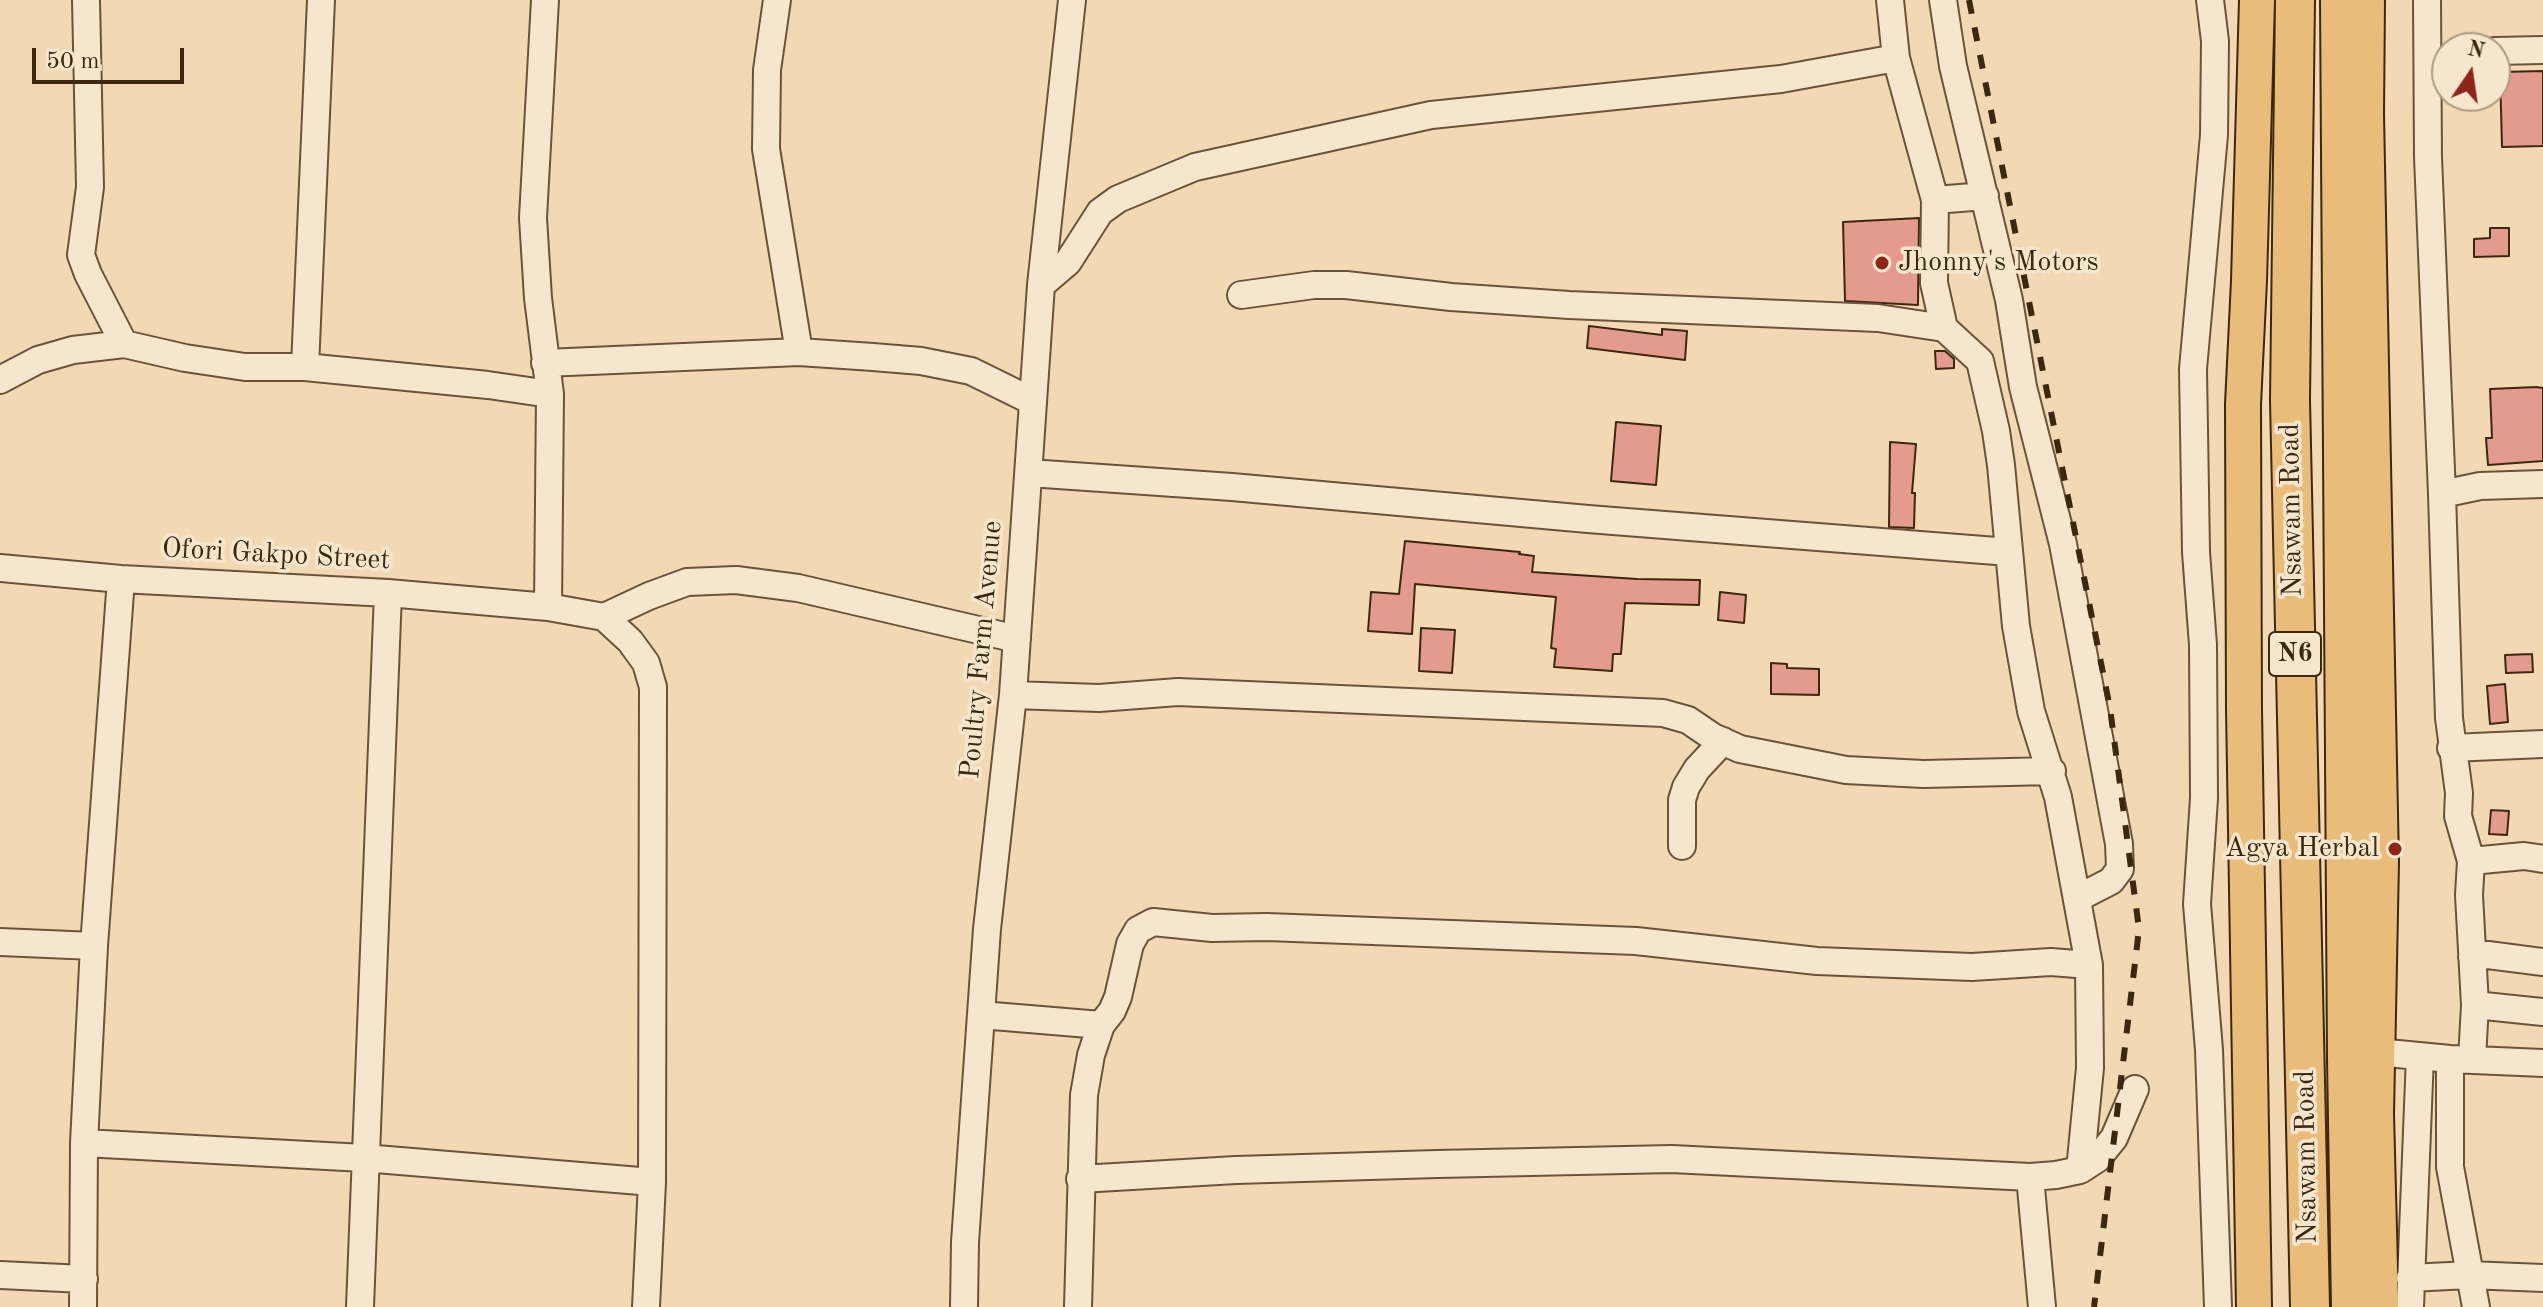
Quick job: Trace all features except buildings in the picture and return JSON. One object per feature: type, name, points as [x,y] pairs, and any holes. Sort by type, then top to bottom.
[{"type":"highway","name":"Nsawam Road","points":[[2295,0],[2290,400],[2310,1307]]},
{"type":"highway","name":"Nsawam Road","points":[[2340,0],[2351,1307]]},
{"type":"main road","points":[[2254,1307],[2244,709],[2243,404],[2257,0]]},
{"type":"main road","points":[[2367,0],[2366,115],[2381,862],[2377,1052],[2381,1307]]},
{"type":"street","points":[[86,0],[90,187],[81,255],[124,344]]},
{"type":"street","points":[[305,367],[321,0]]},
{"type":"street","points":[[545,0],[533,218],[550,394],[548,607]]},
{"type":"street","points":[[777,0],[767,70],[766,149],[799,352]]},
{"type":"street","name":"Poultry Farm Avenue","points":[[964,1307],[965,1242],[987,929],[1013,695],[1041,285],[1072,0]]},
{"type":"street","points":[[1890,0],[1896,58],[1935,200],[1934,283],[1944,328]]},
{"type":"street","points":[[1943,0],[1953,66],[2009,300],[2023,387],[2063,544],[2119,844],[2120,869],[2111,881],[2078,898]]},
{"type":"street","points":[[2210,0],[2215,41],[2214,135],[2193,369],[2196,552],[2203,645],[2204,798],[2197,904],[2209,1050],[2218,1307]]},
{"type":"street","points":[[2427,0],[2432,32]]},
{"type":"street","points":[[2511,51],[2543,50]]},
{"type":"street","points":[[1041,285],[1068,262],[1100,212],[1118,199],[1205,164],[1431,115],[1781,79],[1896,58]]},
{"type":"street","points":[[2437,112],[2442,494],[2451,748],[2459,793],[2458,816],[2471,861],[2469,895],[2475,1005],[2461,1059],[2450,1167],[2476,1307]]},
{"type":"street","points":[[1935,200],[1985,196]]},
{"type":"street","points":[[1241,295],[1314,285],[1346,285],[1451,297],[1569,305],[1878,318],[1944,328],[1980,361],[2001,465],[2016,626],[2031,711],[2052,771],[2089,965],[2090,1068],[2080,1170]]},
{"type":"street","points":[[0,380],[38,360],[73,350],[124,344],[245,367],[305,367],[550,394]]},
{"type":"street","points":[[545,363],[799,352],[921,361],[971,371],[1032,401]]},
{"type":"street","points":[[1988,394],[2023,387]]},
{"type":"street","points":[[1029,473],[2009,552]]},
{"type":"street","points":[[2442,494],[2480,486],[2543,484]]},
{"type":"street","name":"Ofori Gakpo Street","points":[[0,568],[121,579],[388,593],[548,607],[604,617]]},
{"type":"street","points":[[83,1307],[84,1143],[94,946],[121,579]]},
{"type":"street","points":[[646,1307],[652,1182],[653,687],[646,663],[630,641],[604,617],[687,582],[736,580],[798,588],[1017,639]]},
{"type":"street","points":[[360,1307],[388,593]]},
{"type":"street","points":[[1013,695],[1099,698],[1178,692],[1663,713],[1688,720],[1723,741],[1751,751],[1846,770],[1923,774],[2052,771]]},
{"type":"street","points":[[1682,846],[1682,800],[1686,787],[1697,769],[1723,741]]},
{"type":"street","points":[[2451,748],[2543,744]]},
{"type":"street","points":[[2471,861],[2524,856],[2543,859]]},
{"type":"street","points":[[1078,1307],[1084,1095],[1091,1055],[1101,1025],[1118,997],[1130,944],[1138,930],[1153,922],[1212,928],[1267,927],[1636,941],[1817,961],[1972,967],[2051,962],[2089,965]]},
{"type":"street","points":[[0,942],[94,946]]},
{"type":"street","points":[[2472,957],[2488,955],[2543,962]]},
{"type":"street","points":[[2475,1005],[2543,1012]]},
{"type":"street","points":[[981,1015],[1101,1025]]},
{"type":"street","points":[[2377,1052],[2543,1063]]},
{"type":"street","points":[[2410,1307],[2420,1056]]},
{"type":"street","points":[[1080,1179],[1391,1165],[1672,1159],[2030,1177],[2080,1170],[2097,1159],[2114,1138],[2135,1089]]},
{"type":"street","points":[[84,1143],[364,1158],[652,1182]]},
{"type":"street","points":[[2030,1177],[2042,1307]]},
{"type":"street","points":[[0,1275],[84,1279]]},
{"type":"street","points":[[2410,1278],[2469,1275],[2543,1278]]},
{"type":"railway","points":[[1969,0],[2110,708],[2139,929],[2094,1307]]},
{"type":"place","name":"Jhonny's Motors","points":[[1882,263]]},
{"type":"place","name":"Agya Herbal","points":[[2395,849]]}]
